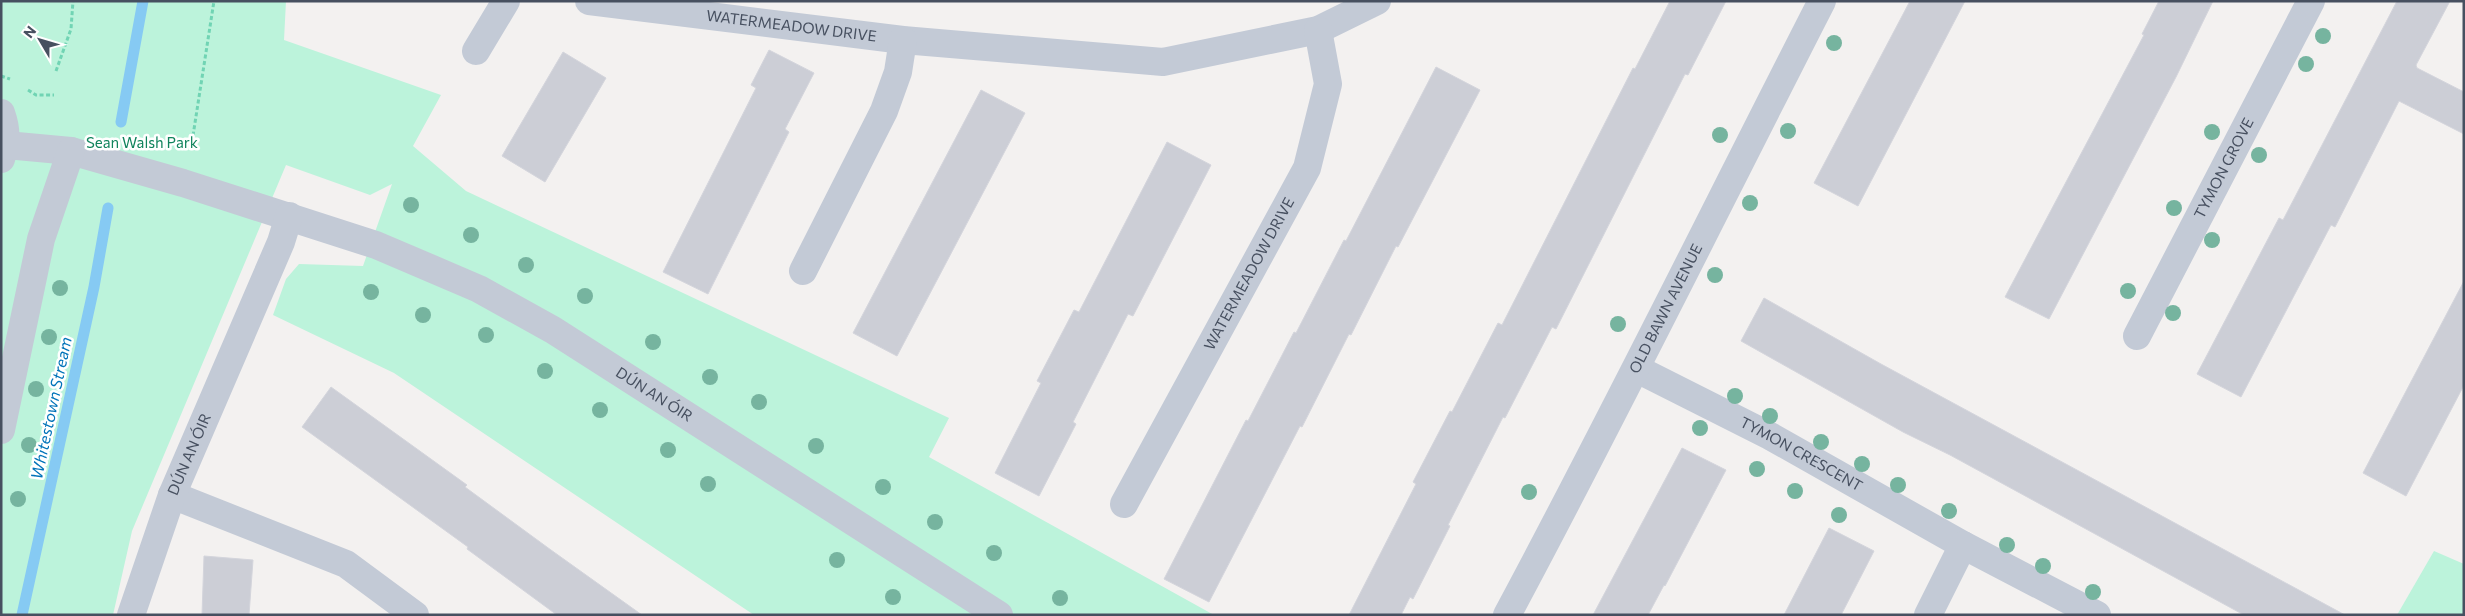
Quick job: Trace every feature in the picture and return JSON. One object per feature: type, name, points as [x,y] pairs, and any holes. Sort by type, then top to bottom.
[{"type":"street","points":[[476,51],[506,1]]},
{"type":"street","name":"WATERMEADOW DRIVE","points":[[589,1],[903,40],[1163,62],[1318,30],[1377,1]]},
{"type":"street","name":"OLD BAWN AVENUE","points":[[1507,615],[1637,370],[1704,233],[1822,1]]},
{"type":"street","name":"TYMON GROVE","points":[[2137,336],[2311,1]]},
{"type":"street","name":"WATERMEADOW DRIVE","points":[[1124,504],[1307,168],[1328,84],[1318,30]]},
{"type":"street","points":[[803,271],[884,111],[898,72],[903,40]]},
{"type":"street","points":[[1,113],[6,129],[4,152]]},
{"type":"street","points":[[1,430],[41,239],[71,151]]},
{"type":"street","name":"DÚN AN ÓIR","points":[[4,152],[71,151],[376,244],[479,289],[545,326],[999,615]]},
{"type":"street","name":"DÚN AN ÓIR","points":[[289,216],[277,251],[172,495],[346,564],[415,615]]},
{"type":"street","name":"TYMON CRESCENT","points":[[1637,370],[1770,436],[1963,545],[2098,615]]},
{"type":"street","points":[[131,615],[172,495]]},
{"type":"street","points":[[1928,615],[1963,545]]},
{"type":"path","points":[[56,71],[71,29],[74,1]]},
{"type":"path","points":[[192,142],[201,99],[214,1]]},
{"type":"path","points":[[1,76],[16,83]]},
{"type":"path","points":[[23,87],[36,95],[54,95]]},
{"type":"green space","name":"Sean Walsh Park","points":[[1,1],[286,1],[284,40],[441,95],[413,146],[466,191],[949,418],[929,457],[1214,615],[754,615],[394,373],[273,315],[286,279],[299,264],[363,266],[392,184],[370,195],[286,165],[132,531],[113,615],[1,615]]},
{"type":"green space","points":[[2434,551],[2464,564],[2464,615],[2397,615]]},
{"type":"building","points":[[1670,1],[1726,1],[1688,75],[1685,74],[1556,329],[1552,327],[1505,418],[1503,417],[1413,599],[1410,597],[1401,615],[1349,615],[1416,484],[1413,482],[1450,411],[1452,412],[1498,323],[1502,325],[1633,68],[1635,69]]},
{"type":"building","points":[[1910,1],[1965,1],[1858,206],[1814,183]]},
{"type":"building","points":[[2159,1],[2213,1],[2176,77],[2049,319],[2005,297],[2144,35],[2142,34]]},
{"type":"building","points":[[2397,1],[2450,1],[2416,65],[2417,68],[2464,92],[2464,134],[2399,101],[2335,227],[2331,225],[2241,397],[2197,374],[2279,218],[2283,220]]},
{"type":"building","points":[[769,50],[814,73],[785,129],[789,132],[708,294],[663,272],[756,88],[751,85]]},
{"type":"building","points":[[563,52],[606,78],[545,182],[502,156]]},
{"type":"building","points":[[1436,67],[1480,90],[1398,247],[1396,246],[1351,335],[1349,334],[1302,427],[1300,426],[1209,602],[1164,579],[1246,420],[1248,421],[1294,332],[1296,333],[1344,240],[1346,241]]},
{"type":"building","points":[[981,90],[1025,113],[897,356],[853,333]]},
{"type":"building","points":[[1167,142],[1211,165],[1133,316],[1128,314],[1073,422],[1076,424],[1039,496],[995,473],[1041,383],[1037,381],[1074,310],[1079,312]]},
{"type":"building","points":[[2464,281],[2464,385],[2406,496],[2363,473]]},
{"type":"building","points":[[1764,298],[1881,364],[2345,615],[2244,615],[1950,455],[1903,432],[1741,341]]},
{"type":"building","points":[[331,387],[642,615],[557,615],[467,549],[468,547],[302,427]]},
{"type":"building","points":[[1682,448],[1726,470],[1665,586],[1648,615],[1593,615]]},
{"type":"building","points":[[1829,528],[1874,551],[1841,615],[1784,615]]},
{"type":"building","points":[[204,556],[253,560],[249,615],[202,615]]},
{"type":"waterway","name":"Whitestown Stream","points":[[121,122],[143,1]]},
{"type":"waterway","name":"Whitestown Stream","points":[[22,615],[94,287],[108,208]]}]
